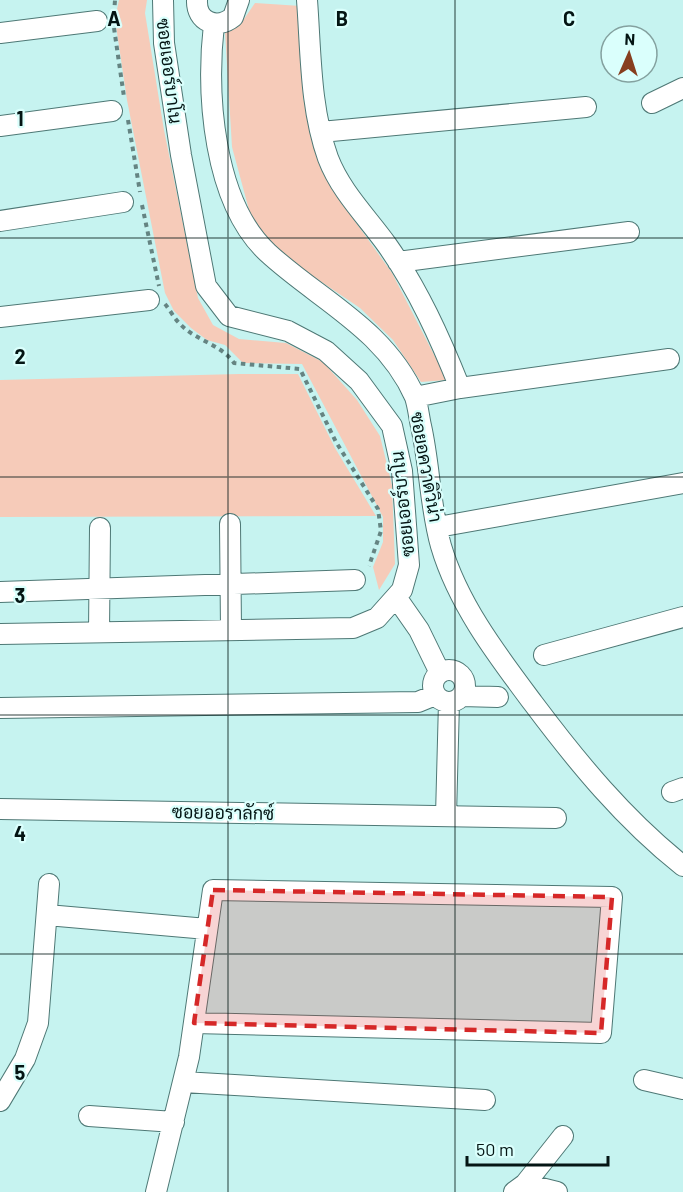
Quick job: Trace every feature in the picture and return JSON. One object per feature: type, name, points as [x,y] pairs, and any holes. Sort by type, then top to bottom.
[{"type":"street","name":"ซอยเออร์บาโน","points":[[0,634],[353,628],[377,618],[396,597],[402,590],[409,565],[402,471],[392,426],[359,381],[326,351],[288,331],[229,316],[206,286],[181,155],[164,43],[163,0]]},
{"type":"street","points":[[197,0],[198,11],[202,17],[214,24],[221,24],[233,17],[239,0]]},
{"type":"street","points":[[307,0],[316,117],[329,159],[346,194],[398,262],[424,305],[460,388]]},
{"type":"street","points":[[0,33],[97,21]]},
{"type":"street","name":"ซอยอควาดิวิน่า","points":[[214,24],[211,50],[213,120],[225,179],[243,222],[267,252],[348,313],[387,352],[415,397],[438,526],[449,570],[499,658],[578,762],[616,805],[653,842],[683,866]]},
{"type":"street","points":[[652,103],[683,88]]},
{"type":"street","points":[[321,132],[586,107]]},
{"type":"street","points":[[0,126],[112,111]]},
{"type":"street","points":[[0,221],[123,202]]},
{"type":"street","points":[[398,262],[629,231]]},
{"type":"street","points":[[0,317],[150,300]]},
{"type":"street","points":[[415,397],[460,388],[669,359]]},
{"type":"street","points":[[438,526],[683,483]]},
{"type":"street","points":[[230,524],[231,630]]},
{"type":"street","points":[[99,632],[100,528]]},
{"type":"street","points":[[0,592],[356,580]]},
{"type":"street","points":[[396,597],[419,630],[440,673]]},
{"type":"street","points":[[544,655],[683,616]]},
{"type":"street","points":[[446,816],[449,698],[434,681],[440,673],[451,670],[460,675],[465,685],[449,698]]},
{"type":"street","points":[[0,708],[418,702],[449,698],[498,697]]},
{"type":"street","name":"ซอยออราลักซ์","points":[[0,809],[556,818]]},
{"type":"street","points":[[0,1101],[25,1059],[38,1023],[49,884]]},
{"type":"street","points":[[156,1192],[183,1082],[213,890],[612,897],[601,1033],[194,1023]]},
{"type":"street","points":[[47,915],[207,929]]},
{"type":"street","points":[[644,1080],[683,1089]]},
{"type":"street","points":[[183,1082],[485,1100]]},
{"type":"street","points":[[89,1116],[174,1122]]},
{"type":"street","points":[[519,1188],[563,1136]]},
{"type":"street","points":[[519,1188],[557,1192]]},
{"type":"highlighted area","points":[[213,890],[612,897],[601,1033],[194,1023]]},
{"type":"shaded area","points":[[119,0],[147,0],[145,13],[164,130],[198,298],[213,325],[239,339],[286,343],[323,362],[357,400],[380,436],[392,485],[395,564],[379,590],[373,567],[383,542],[383,517],[302,364],[243,363],[225,345],[207,340],[191,328],[174,311],[165,293],[127,100],[115,19]]},
{"type":"shaded area","points":[[255,3],[301,6],[303,98],[332,189],[392,273],[447,380],[421,382],[393,340],[360,308],[280,254],[252,221],[232,147],[225,32],[244,19]]},
{"type":"shaded area","points":[[298,374],[335,448],[376,516],[0,517],[0,380]]}]
